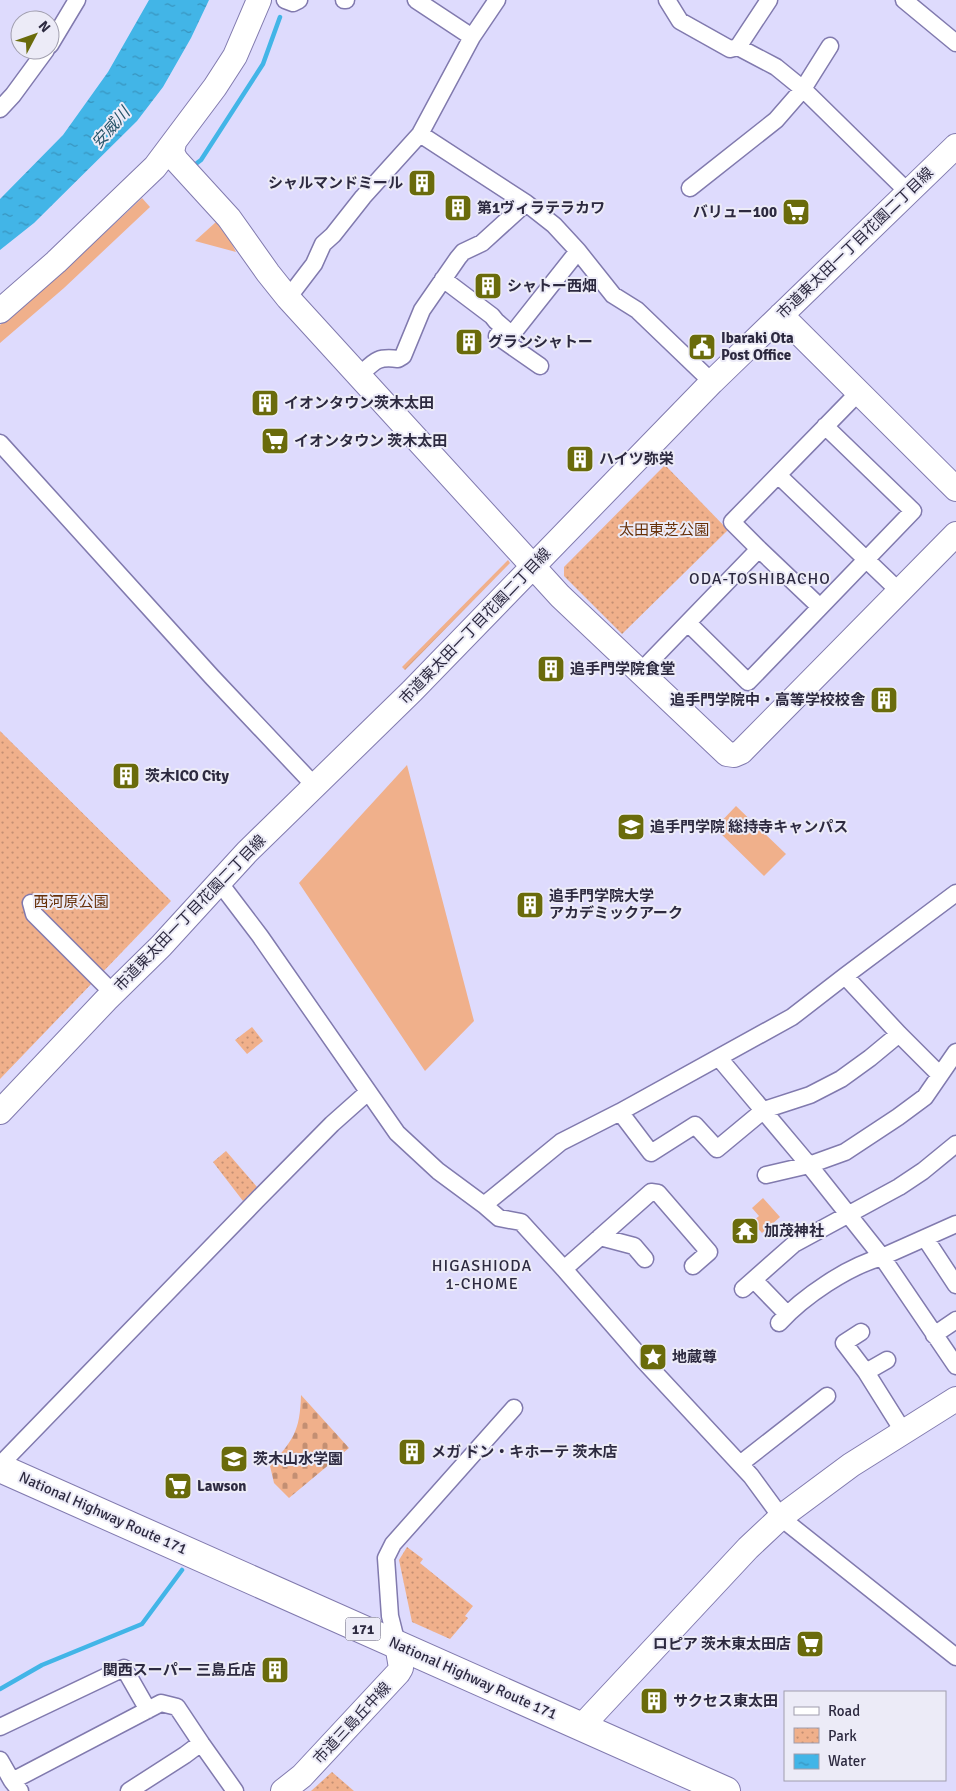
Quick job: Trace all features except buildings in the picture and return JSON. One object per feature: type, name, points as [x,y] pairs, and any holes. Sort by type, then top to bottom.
[{"type":"highway","name":"National Highway Route 171","points":[[0,1466],[726,1791]]},
{"type":"street","points":[[60,28],[77,0]]},
{"type":"street","points":[[0,311],[56,262],[155,167],[235,56],[259,0]]},
{"type":"street","points":[[285,0],[293,3],[299,0]]},
{"type":"street","points":[[416,0],[472,37]]},
{"type":"street","points":[[288,298],[314,264],[323,244],[333,235],[363,196],[420,134],[472,37],[497,0]]},
{"type":"street","points":[[667,0],[680,21],[730,49],[738,47],[776,67],[803,89],[908,192]]},
{"type":"street","points":[[738,47],[769,0]]},
{"type":"street","points":[[904,0],[956,43]]},
{"type":"street","points":[[690,188],[776,120],[803,89],[830,46]]},
{"type":"street","points":[[0,109],[13,95],[39,60]]},
{"type":"street","points":[[420,134],[526,203],[559,230],[613,295],[637,310],[712,382]]},
{"type":"street","points":[[174,143],[172,152],[176,160],[229,218],[288,298],[560,596],[724,752],[734,755],[741,752],[956,534]]},
{"type":"street","name":"市道東太田一丁目花園二丁目線","points":[[0,1112],[113,993],[161,946],[219,882],[412,691],[712,382],[956,146]]},
{"type":"street","points":[[360,376],[376,360],[386,357],[398,359],[403,356],[422,310],[464,252],[482,242],[526,203]]},
{"type":"street","points":[[504,337],[578,251]]},
{"type":"street","points":[[443,279],[492,316],[504,337],[540,366]]},
{"type":"street","points":[[781,315],[956,489]]},
{"type":"street","points":[[820,608],[732,522],[858,392]]},
{"type":"street","points":[[688,623],[748,682],[913,511],[825,426]]},
{"type":"street","points":[[0,443],[212,677],[314,786]]},
{"type":"street","points":[[778,475],[899,592]]},
{"type":"street","points":[[640,672],[760,549]]},
{"type":"street","points":[[219,882],[260,936],[397,1133],[438,1171],[484,1204],[499,1218],[521,1222],[644,1361],[740,1464],[781,1516],[799,1534],[956,1657]]},
{"type":"street","points":[[484,1204],[561,1142],[620,1112],[792,1017],[956,893]]},
{"type":"street","points":[[32,904],[34,914],[113,993]]},
{"type":"street","points":[[845,976],[898,1034],[940,1075]]},
{"type":"street","points":[[620,1112],[651,1154],[695,1125],[718,1149],[764,1110],[810,1095],[842,1079],[898,1034]]},
{"type":"street","points":[[766,1175],[809,1165],[846,1152],[925,1097],[956,1052]]},
{"type":"street","points":[[719,1058],[764,1110],[882,1257],[956,1366]]},
{"type":"street","points":[[0,1466],[325,1131],[368,1092]]},
{"type":"street","points":[[956,1144],[915,1176],[794,1244],[749,1285],[783,1318],[841,1276],[872,1260],[956,1224]]},
{"type":"street","points":[[564,1269],[651,1192],[658,1193],[709,1252],[693,1266]]},
{"type":"street","points":[[600,1236],[634,1246],[645,1259]]},
{"type":"street","points":[[925,1238],[956,1285]]},
{"type":"street","points":[[934,1335],[956,1320]]},
{"type":"street","points":[[861,1332],[844,1342],[866,1372],[903,1431]]},
{"type":"street","points":[[866,1372],[887,1360]]},
{"type":"street","points":[[740,1464],[827,1396]]},
{"type":"street","points":[[581,1727],[748,1548],[781,1516],[903,1431],[956,1399]]},
{"type":"street","points":[[397,1644],[390,1616],[386,1558],[388,1552],[393,1544],[514,1408]]},
{"type":"street","name":"市道三島丘中線","points":[[283,1791],[302,1776],[398,1673],[401,1668],[397,1644]]},
{"type":"street","points":[[0,1727],[124,1668],[148,1710]]},
{"type":"street","points":[[0,1760],[16,1786],[161,1703],[177,1707],[235,1791]]},
{"type":"street","points":[[129,1791],[201,1743]]},
{"type":"green space","points":[[142,198],[150,207],[64,288],[0,343],[0,325]]},
{"type":"green space","points":[[216,222],[231,242],[236,252],[195,241]]},
{"type":"green space","name":"太田東芝公園","points":[[665,465],[728,530],[622,634],[564,576],[564,567]]},
{"type":"green space","points":[[508,560],[510,563],[405,670],[402,667]]},
{"type":"green space","name":"西河原公園","points":[[0,731],[171,901],[0,1079]]},
{"type":"green space","points":[[407,765],[474,1021],[425,1071],[299,883]]},
{"type":"green space","points":[[736,806],[786,854],[764,876],[715,828]]},
{"type":"green space","points":[[252,1027],[263,1041],[247,1054],[235,1040]]},
{"type":"green space","points":[[226,1151],[257,1187],[243,1201],[213,1162]]},
{"type":"green space","points":[[763,1198],[780,1217],[762,1233],[752,1222],[759,1216],[752,1208]]},
{"type":"green space","points":[[301,1395],[349,1448],[289,1498],[274,1483],[270,1466],[294,1435],[299,1418]]},
{"type":"green space","points":[[407,1547],[423,1559],[420,1563],[473,1606],[465,1616],[468,1618],[450,1639],[412,1622],[399,1560]]},
{"type":"green space","points":[[332,1772],[354,1791],[311,1791]]},
{"type":"water","name":"安威川","points":[[149,0],[209,0],[191,38],[163,87],[137,121],[34,223],[0,250],[0,199],[63,135],[108,72]]},
{"type":"waterway","points":[[197,163],[201,160],[263,64],[280,17]]},
{"type":"waterway","points":[[0,1689],[42,1665],[142,1624],[182,1570]]},
{"type":"place","name":"シャルマンドミール","points":[[422,183]]},
{"type":"place","name":"第1ヴィラテラカワ","points":[[458,208]]},
{"type":"place","name":"バリュー100","points":[[796,212]]},
{"type":"place","name":"シャトー西畑","points":[[488,286]]},
{"type":"place","name":"グランシャトー","points":[[469,342]]},
{"type":"place","name":"Ibaraki Ota Post Office","points":[[702,347]]},
{"type":"place","name":"イオンタウン茨木太田","points":[[265,403]]},
{"type":"place","name":"イオンタウン 茨木太田","points":[[275,441]]},
{"type":"place","name":"ハイツ弥栄","points":[[580,459]]},
{"type":"place","name":"追手門学院食堂","points":[[551,669]]},
{"type":"place","name":"追手門学院中・高等学校校舎","points":[[884,700]]},
{"type":"place","name":"茨木ICO City","points":[[126,776]]},
{"type":"place","name":"追手門学院 総持寺キャンパス","points":[[631,827]]},
{"type":"place","name":"追手門学院大学 アカデミックアーク","points":[[530,905]]},
{"type":"place","name":"加茂神社","points":[[745,1231]]},
{"type":"place","name":"地蔵尊","points":[[653,1357]]},
{"type":"place","name":"メガ ドン・キホーテ 茨木店","points":[[412,1452]]},
{"type":"place","name":"茨木山水学園","points":[[234,1459]]},
{"type":"place","name":"Lawson","points":[[178,1486]]},
{"type":"place","name":"ロピア 茨木東太田店","points":[[810,1644]]},
{"type":"place","name":"関西スーパー 三島丘店","points":[[275,1670]]},
{"type":"place","name":"サクセス東太田","points":[[654,1701]]},
{"type":"district","name":"ODA-TOSHIBACHO","points":[[760,579]]},
{"type":"district","name":"HIGASHIODA 1-CHOME","points":[[482,1275]]}]
